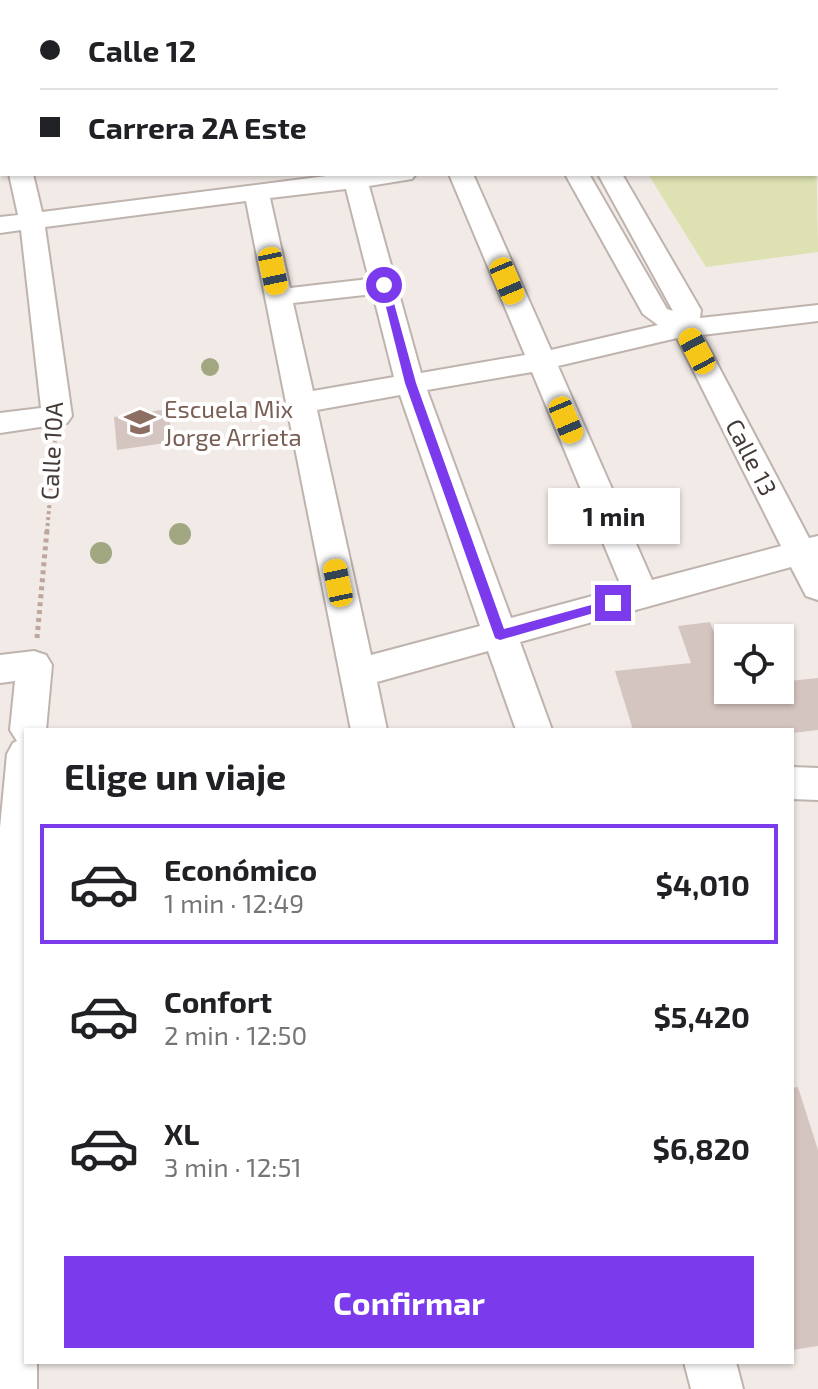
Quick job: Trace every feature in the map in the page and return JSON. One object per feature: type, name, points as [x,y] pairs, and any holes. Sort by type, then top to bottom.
[{"type":"street","name":"Calle 10A","points":[[21,176],[32,221],[57,416]]},
{"type":"street","points":[[462,176],[642,595]]},
{"type":"street","name":"Calle 13","points":[[578,176],[657,314],[685,328],[809,550],[818,587]]},
{"type":"street","name":"Calle 13","points":[[611,176],[687,310],[685,328]]},
{"type":"street","points":[[0,225],[250,187],[355,177],[410,383],[533,728]]},
{"type":"street","points":[[250,187],[278,297],[369,728]]},
{"type":"street","points":[[278,297],[384,285]]},
{"type":"street","points":[[300,403],[541,361],[685,328],[818,313]]},
{"type":"street","points":[[0,423],[57,416]]},
{"type":"street","points":[[357,673],[809,550]]},
{"type":"street","points":[[17,667],[28,728]]},
{"type":"street","points":[[11,1389],[6,1287],[14,857],[24,771]]},
{"type":"street","points":[[794,783],[818,784]]},
{"type":"street","points":[[711,1364],[717,1389]]},
{"type":"path","name":"Calle 10A","points":[[17,667],[57,416]]},
{"type":"green space","points":[[649,176],[817,176],[818,252],[706,267]]},
{"type":"building","points":[[168,409],[173,442],[117,450],[114,417]]},
{"type":"building","points":[[710,622],[714,633],[714,704],[794,704],[794,681],[818,678],[818,730],[794,733],[794,728],[632,728],[615,671],[691,663],[678,626]]},
{"type":"building","points":[[798,1087],[818,1150],[818,1346],[794,1350],[794,1088]]},
{"type":"place","name":"Escuela Mix Jorge Arrieta","points":[[140,422]]},
{"type":"route","points":[[384,285],[410,383],[500,635],[613,603]]}]
